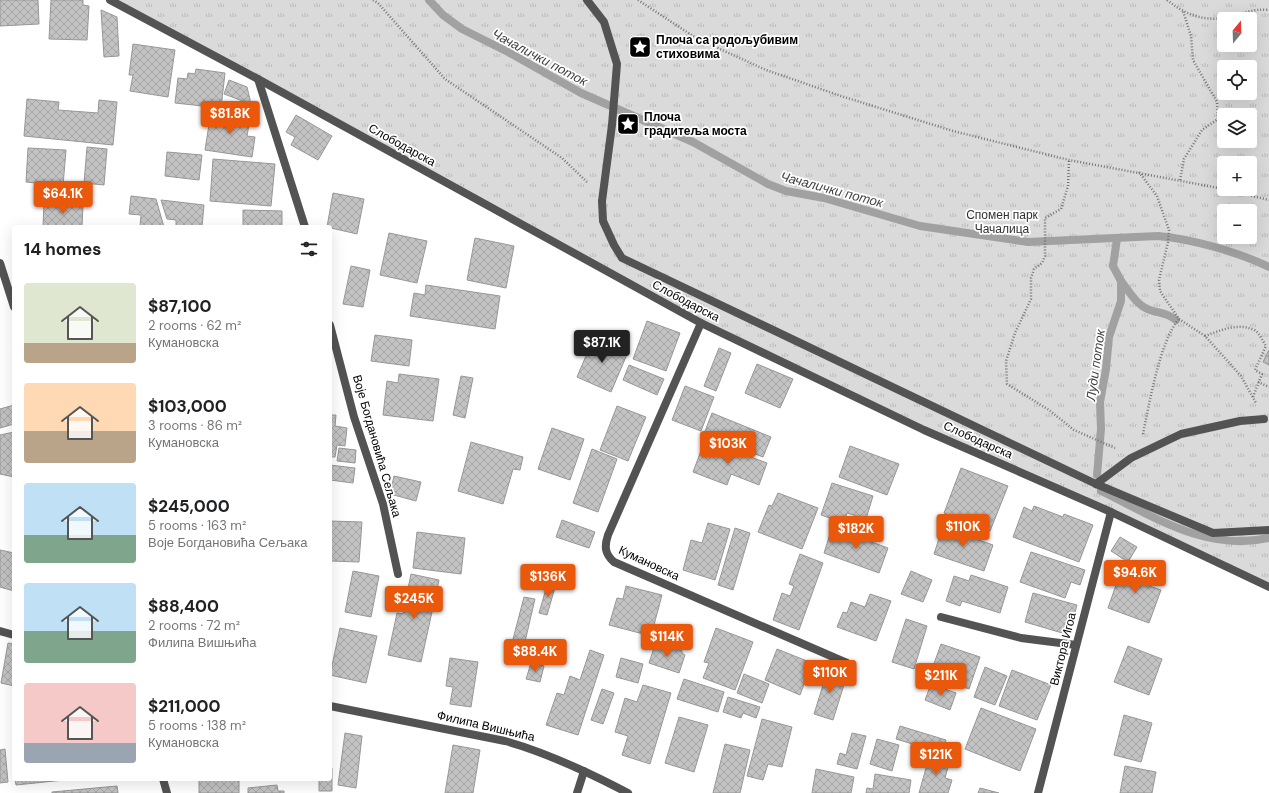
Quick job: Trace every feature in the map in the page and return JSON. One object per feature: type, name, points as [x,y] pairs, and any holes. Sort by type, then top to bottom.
[{"type":"street","name":"Слободарска","points":[[110,0],[258,79],[701,323],[924,430],[1110,512],[1269,587]]},
{"type":"street","points":[[587,0],[604,22],[617,64],[616,90],[603,197],[603,221],[622,258],[1096,484],[1214,533],[1269,530]]},
{"type":"street","points":[[258,79],[304,225]]},
{"type":"street","points":[[0,263],[12,302]]},
{"type":"street","name":"Кумановска","points":[[701,323],[608,536],[605,544],[606,552],[614,562],[847,663]]},
{"type":"street","name":"Воје Богдановића Сељака","points":[[332,333],[354,416],[383,504],[398,574]]},
{"type":"street","points":[[1096,484],[1139,454],[1181,434],[1240,420],[1264,419]]},
{"type":"street","name":"Виктора Игоа","points":[[1038,793],[1110,512]]},
{"type":"street","points":[[941,617],[1021,638],[1076,645]]},
{"type":"street","points":[[0,631],[12,634]]},
{"type":"street","name":"Филипа Вишњића","points":[[332,706],[505,741],[534,749],[584,771],[628,793]]},
{"type":"street","points":[[577,793],[584,771]]},
{"type":"street","points":[[164,781],[167,793]]},
{"type":"path","points":[[373,0],[378,3],[445,79],[562,158],[603,197]]},
{"type":"path","points":[[638,0],[696,38],[766,70],[953,131],[1069,160],[1217,188]]},
{"type":"path","points":[[1167,0],[1195,17],[1223,18],[1256,9],[1269,10]]},
{"type":"path","points":[[1180,180],[1184,159],[1198,136],[1202,130],[1218,119],[1217,102],[1193,60],[1191,36],[1183,11]]},
{"type":"path","points":[[1069,160],[1068,186],[1061,209],[1044,218],[1045,256],[1042,263],[1034,269],[1031,278],[1031,298],[1015,333],[1006,361],[1007,384],[1049,410],[1074,430],[1108,444]]},
{"type":"path","points":[[1139,172],[1157,196],[1168,230],[1168,242],[1159,280],[1160,291],[1179,319],[1204,336],[1241,376],[1264,419]]},
{"type":"path","points":[[1253,196],[1269,200]]},
{"type":"path","points":[[1139,454],[1153,387],[1170,332],[1179,319]]},
{"type":"path","points":[[1204,336],[1230,327],[1252,329],[1259,334],[1267,346],[1255,370],[1262,374],[1253,397]]},
{"type":"path","points":[[1258,382],[1269,387]]},
{"type":"green space","name":"Спомен парк Чачалица","points":[[110,0],[1269,0],[1269,587],[701,323]]},
{"type":"building","points":[[0,0],[38,0],[39,24],[0,26]]},
{"type":"building","points":[[51,0],[83,0],[83,5],[89,6],[87,40],[49,39]]},
{"type":"building","points":[[101,10],[117,17],[119,56],[104,57]]},
{"type":"building","points":[[133,44],[175,50],[168,97],[130,91],[133,75],[129,75]]},
{"type":"building","points":[[196,69],[225,73],[221,108],[175,103],[178,78],[187,79],[188,73],[195,74]]},
{"type":"building","points":[[229,80],[247,87],[251,104],[224,94]]},
{"type":"building","points":[[27,99],[59,102],[58,110],[98,113],[99,100],[117,102],[113,145],[24,136]]},
{"type":"building","points":[[211,112],[250,119],[247,136],[255,137],[252,157],[205,150]]},
{"type":"building","points":[[296,115],[332,136],[318,160],[291,145],[295,137],[286,132]]},
{"type":"building","points":[[87,147],[107,149],[104,185],[84,183]]},
{"type":"building","points":[[28,148],[66,150],[63,186],[26,182]]},
{"type":"building","points":[[167,152],[202,155],[199,180],[165,176]]},
{"type":"building","points":[[213,159],[275,164],[271,206],[210,201]]},
{"type":"building","points":[[333,193],[364,199],[357,234],[332,228],[332,225],[327,225]]},
{"type":"building","points":[[131,196],[156,199],[163,225],[140,225],[141,215],[129,214]]},
{"type":"building","points":[[161,200],[204,205],[202,225],[176,225],[176,220],[167,219]]},
{"type":"building","points":[[44,203],[83,205],[82,225],[43,225]]},
{"type":"building","points":[[243,210],[282,211],[282,225],[243,225]]},
{"type":"building","points":[[389,233],[427,241],[417,283],[380,275]]},
{"type":"building","points":[[475,238],[514,246],[506,288],[467,280]]},
{"type":"building","points":[[351,266],[370,270],[363,307],[343,304]]},
{"type":"building","points":[[426,285],[500,296],[495,329],[410,316],[414,293],[425,295]]},
{"type":"building","points":[[647,321],[680,333],[666,371],[633,359]]},
{"type":"building","points":[[375,335],[412,340],[409,366],[371,361]]},
{"type":"building","points":[[594,337],[628,352],[611,392],[577,377]]},
{"type":"building","points":[[719,348],[731,353],[716,391],[704,386]]},
{"type":"building","points":[[1269,350],[1269,365],[1263,362]]},
{"type":"building","points":[[757,364],[793,379],[780,408],[745,393]]},
{"type":"building","points":[[629,365],[664,379],[657,395],[623,380]]},
{"type":"building","points":[[399,374],[439,379],[433,421],[383,415],[387,381],[398,383]]},
{"type":"building","points":[[461,376],[473,378],[465,418],[453,415]]},
{"type":"building","points":[[685,386],[714,397],[701,431],[672,420]]},
{"type":"building","points":[[12,406],[12,425],[0,428],[0,409]]},
{"type":"building","points":[[617,406],[646,417],[628,461],[600,450]]},
{"type":"building","points":[[712,413],[771,437],[763,457],[704,434]]},
{"type":"building","points":[[332,415],[336,415],[335,426],[347,428],[345,446],[337,445],[335,457],[332,457]]},
{"type":"building","points":[[552,428],[584,439],[570,480],[538,469]]},
{"type":"building","points":[[12,432],[12,477],[0,474],[0,435]]},
{"type":"building","points":[[705,440],[767,463],[759,485],[731,474],[727,485],[693,472]]},
{"type":"building","points":[[471,442],[523,457],[520,470],[513,469],[503,504],[458,491]]},
{"type":"building","points":[[850,446],[899,464],[887,495],[839,477]]},
{"type":"building","points":[[339,448],[356,450],[355,463],[337,461]]},
{"type":"building","points":[[592,449],[617,459],[598,512],[573,503]]},
{"type":"building","points":[[332,465],[355,468],[353,483],[332,480]]},
{"type":"building","points":[[961,468],[1008,486],[990,531],[944,513]]},
{"type":"building","points":[[394,476],[421,482],[416,501],[390,494]]},
{"type":"building","points":[[832,483],[873,496],[866,519],[847,513],[844,523],[821,515]]},
{"type":"building","points":[[778,493],[818,508],[802,549],[758,532],[769,505],[772,506]]},
{"type":"building","points":[[1034,506],[1063,517],[1064,514],[1093,525],[1079,562],[1013,537],[1024,507],[1032,511]]},
{"type":"building","points":[[562,520],[595,532],[589,548],[556,537]]},
{"type":"building","points":[[332,521],[362,522],[359,562],[332,561]]},
{"type":"building","points":[[708,523],[730,529],[715,580],[683,570],[691,540],[702,543]]},
{"type":"building","points":[[944,523],[971,533],[970,537],[993,545],[984,571],[934,554]]},
{"type":"building","points":[[735,528],[750,533],[733,590],[718,585]]},
{"type":"building","points":[[832,528],[888,548],[879,573],[824,553]]},
{"type":"building","points":[[417,532],[465,538],[461,574],[413,568]]},
{"type":"building","points":[[1120,537],[1137,547],[1128,562],[1111,551]]},
{"type":"building","points":[[0,550],[12,553],[12,590],[0,587]]},
{"type":"building","points":[[1031,552],[1085,570],[1080,585],[1071,582],[1065,598],[1020,582]]},
{"type":"building","points":[[800,554],[823,563],[799,630],[773,620],[782,593],[790,596],[794,586],[789,584]]},
{"type":"building","points":[[1124,562],[1154,574],[1149,586],[1161,590],[1149,623],[1108,608]]},
{"type":"building","points":[[353,571],[379,576],[371,617],[345,612]]},
{"type":"building","points":[[911,571],[932,580],[923,602],[901,594]]},
{"type":"building","points":[[411,574],[439,580],[421,662],[388,655],[397,613],[403,614]]},
{"type":"building","points":[[971,575],[1008,587],[1000,613],[962,601],[960,606],[946,601],[954,576],[969,581]]},
{"type":"building","points":[[548,582],[556,584],[547,615],[539,613]]},
{"type":"building","points":[[626,586],[662,595],[651,636],[609,625],[617,598],[623,599]]},
{"type":"building","points":[[1033,593],[1077,605],[1069,635],[1025,622]]},
{"type":"building","points":[[870,594],[891,601],[876,641],[837,627],[843,612],[847,613],[851,602],[865,607]]},
{"type":"building","points":[[524,597],[535,599],[524,646],[512,643]]},
{"type":"building","points":[[906,619],[927,626],[914,669],[892,662]]},
{"type":"building","points":[[340,628],[377,636],[366,683],[332,675],[332,666]]},
{"type":"building","points":[[716,628],[753,642],[735,690],[703,678],[709,663],[704,662]]},
{"type":"building","points":[[656,642],[682,651],[685,655],[679,673],[649,663]]},
{"type":"building","points":[[8,643],[12,644],[12,686],[1,683]]},
{"type":"building","points":[[941,644],[980,657],[969,689],[930,675]]},
{"type":"building","points":[[1128,646],[1162,659],[1149,695],[1114,682]]},
{"type":"building","points":[[777,649],[812,663],[800,695],[765,680]]},
{"type":"building","points":[[590,650],[604,655],[578,735],[546,725],[557,693],[564,695],[570,676],[580,680]]},
{"type":"building","points":[[450,658],[478,662],[471,707],[450,704],[453,687],[446,686]]},
{"type":"building","points":[[621,658],[643,664],[638,683],[616,677]]},
{"type":"building","points":[[531,663],[544,666],[540,682],[526,679]]},
{"type":"building","points":[[985,667],[1007,676],[995,705],[974,697]]},
{"type":"building","points":[[828,669],[847,675],[833,720],[814,714]]},
{"type":"building","points":[[1012,670],[1051,685],[1037,720],[999,706]]},
{"type":"building","points":[[744,674],[769,684],[762,703],[737,693]]},
{"type":"building","points":[[684,679],[724,692],[718,712],[677,699]]},
{"type":"building","points":[[931,684],[956,693],[950,710],[925,700]]},
{"type":"building","points":[[643,685],[671,693],[650,764],[622,755],[628,736],[615,732],[625,698],[637,702]]},
{"type":"building","points":[[602,689],[614,693],[603,724],[591,720]]},
{"type":"building","points":[[728,697],[760,707],[756,718],[743,713],[741,718],[723,712]]},
{"type":"building","points":[[981,708],[1036,729],[1020,771],[965,749]]},
{"type":"building","points":[[1124,715],[1152,723],[1141,762],[1114,755]]},
{"type":"building","points":[[679,717],[708,725],[694,772],[665,763]]},
{"type":"building","points":[[762,719],[792,727],[782,767],[768,764],[763,780],[747,776]]},
{"type":"building","points":[[900,726],[946,740],[942,753],[896,739]]},
{"type":"building","points":[[345,733],[362,736],[356,788],[338,785]]},
{"type":"building","points":[[852,733],[866,736],[857,769],[837,764],[840,753],[846,755]]},
{"type":"building","points":[[877,739],[899,745],[892,771],[870,764]]},
{"type":"building","points":[[725,744],[750,750],[740,793],[713,793]]},
{"type":"building","points":[[453,745],[480,750],[473,793],[445,793]]},
{"type":"building","points":[[5,749],[8,782],[0,783],[0,750]]},
{"type":"building","points":[[930,754],[950,760],[945,778],[952,780],[948,793],[919,793]]},
{"type":"building","points":[[1125,766],[1156,772],[1152,793],[1120,793]]},
{"type":"building","points":[[816,769],[854,777],[851,793],[812,793]]},
{"type":"building","points":[[875,774],[911,780],[909,793],[866,793],[867,788],[873,789]]},
{"type":"building","points":[[15,781],[54,781],[16,785]]},
{"type":"building","points":[[199,781],[239,781],[239,793],[199,793]]},
{"type":"building","points":[[319,781],[332,781],[332,791],[319,791]]},
{"type":"building","points":[[277,785],[278,791],[284,791],[284,793],[248,793],[248,788]]},
{"type":"building","points":[[117,786],[118,793],[52,793],[52,792]]},
{"type":"building","points":[[980,788],[999,793],[978,793]]},
{"type":"waterway","name":"Чачалички поток","points":[[429,0],[443,15],[462,29],[508,52],[581,93],[693,142],[768,184],[786,191],[824,198],[920,226],[1028,242],[1158,236],[1200,243],[1229,251],[1269,267]]},
{"type":"waterway","name":"Луди поток","points":[[1097,475],[1101,429],[1100,402],[1106,369],[1109,337],[1121,301],[1121,281],[1113,266],[1117,239]]},
{"type":"waterway","points":[[1121,281],[1134,298],[1145,308],[1169,316],[1176,320]]},
{"type":"waterway","name":"Луди поток","points":[[1101,491],[1161,521],[1182,530],[1202,536],[1224,540],[1246,541],[1269,538]]},
{"type":"place","name":"Плоча са родољубивим стиховима","points":[[640,47]]},
{"type":"place","name":"Плоча градитеља моста","points":[[628,124]]}]
